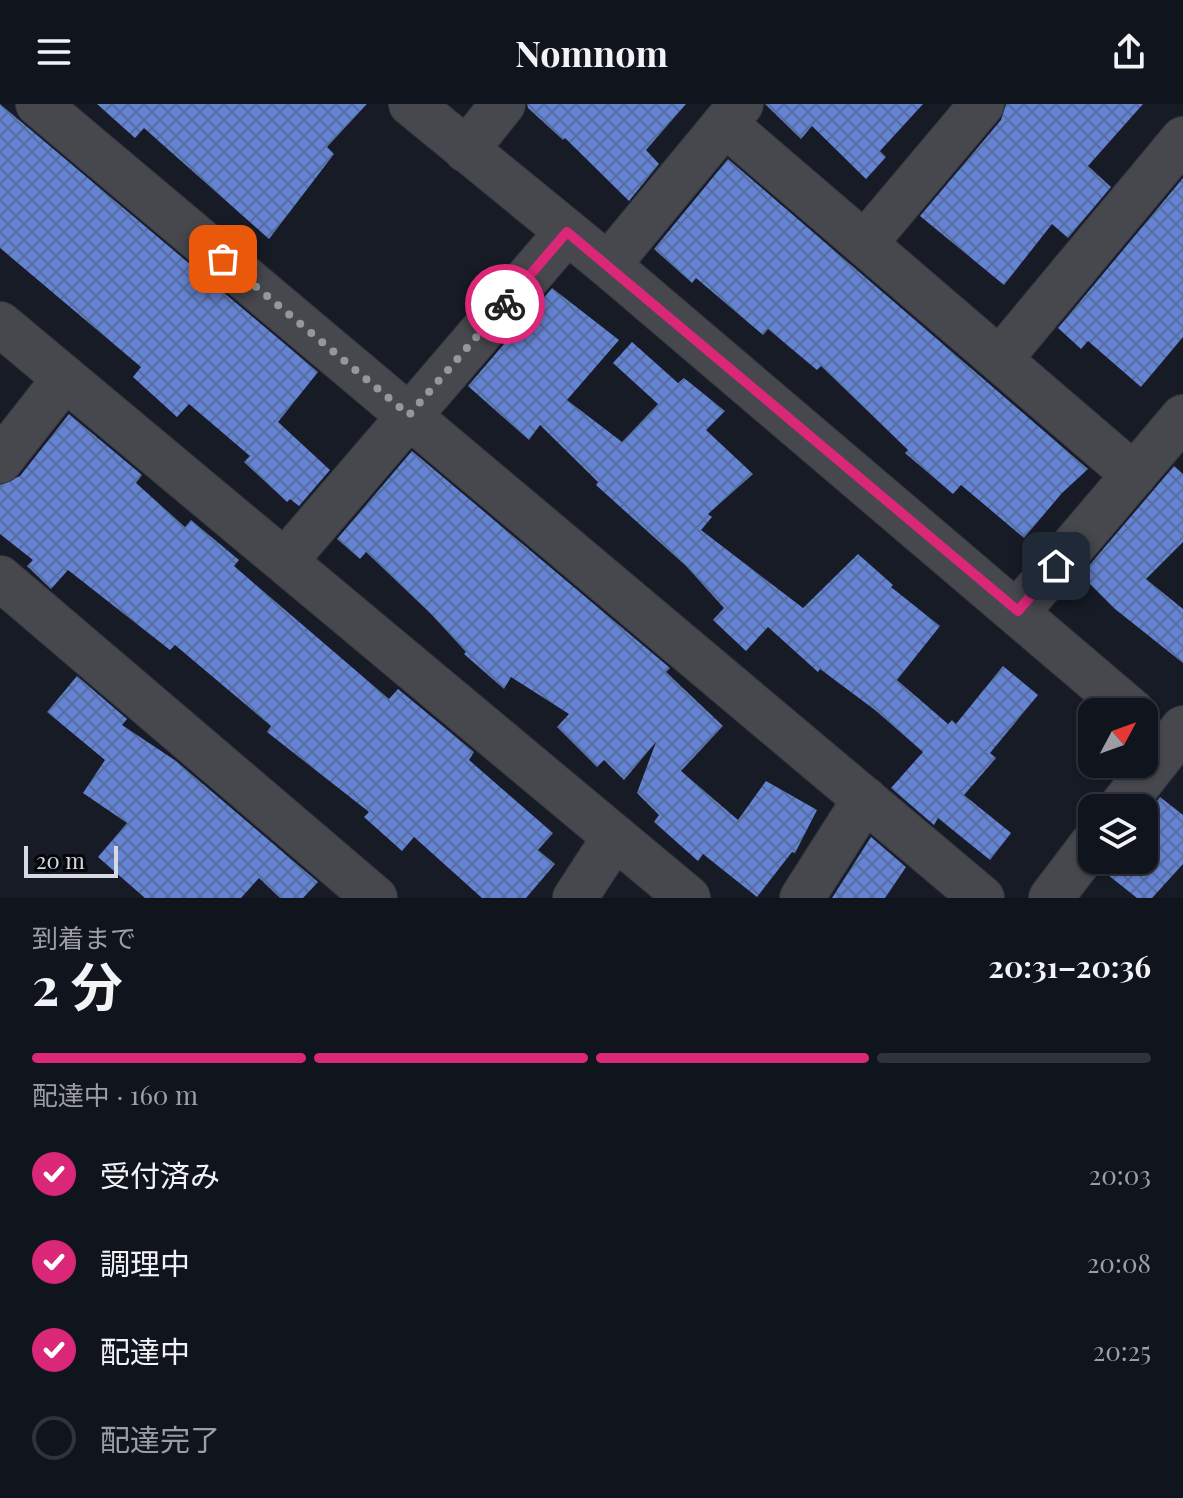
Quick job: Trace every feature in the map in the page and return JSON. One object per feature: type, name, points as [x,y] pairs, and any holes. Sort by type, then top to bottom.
[{"type":"street","points":[[38,104],[982,898]]},
{"type":"street","points":[[411,104],[608,265],[1117,698]]},
{"type":"street","points":[[466,150],[503,104]]},
{"type":"street","points":[[865,243],[982,104]]},
{"type":"street","points":[[608,265],[733,114],[865,243],[1134,475]]},
{"type":"street","points":[[1000,359],[1183,139]]},
{"type":"street","points":[[285,561],[567,232]]},
{"type":"street","points":[[0,324],[688,898]]},
{"type":"street","points":[[0,461],[65,378]]},
{"type":"street","points":[[1018,611],[1183,417]]},
{"type":"street","points":[[0,578],[375,898]]},
{"type":"street","points":[[1130,794],[1170,737]]},
{"type":"street","points":[[802,898],[865,799]]},
{"type":"street","points":[[575,898],[614,838]]},
{"type":"street","points":[[1058,895],[1078,865]]},
{"type":"building","points":[[0,104],[318,372],[278,422],[330,470],[299,506],[290,499],[287,502],[244,462],[250,456],[189,404],[177,417],[133,377],[141,367],[0,248]]},
{"type":"building","points":[[97,104],[367,104],[327,147],[334,154],[269,239],[144,128],[135,138]]},
{"type":"building","points":[[527,104],[686,104],[646,150],[659,164],[629,201]]},
{"type":"building","points":[[765,104],[923,104],[880,151],[886,157],[866,179],[812,126],[801,139]]},
{"type":"building","points":[[1006,104],[1143,104],[1088,166],[1111,187],[1068,238],[1052,224],[1004,285],[920,216],[1001,120]]},
{"type":"building","points":[[728,159],[1088,469],[1062,493],[1024,538],[961,485],[953,494],[905,453],[908,450],[821,366],[817,370],[768,329],[763,335],[696,278],[692,283],[654,249]]},
{"type":"building","points":[[1183,178],[1183,337],[1141,387],[1088,341],[1081,349],[1058,328]]},
{"type":"building","points":[[552,288],[619,340],[567,400],[622,442],[658,404],[613,363],[632,342],[678,383],[684,378],[725,411],[706,430],[753,474],[708,514],[712,517],[701,530],[803,608],[858,554],[893,585],[891,587],[940,626],[897,680],[948,724],[952,720],[956,724],[1003,666],[1038,695],[990,753],[996,758],[964,795],[1011,833],[990,860],[938,818],[934,825],[891,788],[923,752],[875,710],[820,669],[818,672],[768,627],[746,651],[713,620],[724,608],[686,566],[596,485],[598,482],[540,425],[529,440],[468,386]]},
{"type":"building","points":[[69,414],[142,475],[136,483],[185,527],[191,520],[239,560],[234,566],[389,699],[398,689],[474,752],[469,760],[553,833],[538,850],[555,864],[526,898],[482,898],[414,837],[402,851],[364,817],[369,812],[267,732],[271,726],[175,645],[170,650],[68,570],[51,589],[27,566],[33,560],[0,534],[0,485],[20,476]]},
{"type":"building","points":[[412,451],[670,668],[666,672],[723,726],[681,771],[738,820],[766,781],[817,810],[795,853],[792,852],[757,897],[703,854],[698,861],[654,822],[659,815],[637,793],[656,742],[624,780],[604,760],[597,767],[557,727],[569,714],[511,677],[504,689],[464,654],[466,652],[431,614],[366,552],[360,559],[337,539]]},
{"type":"building","points":[[1174,466],[1183,474],[1183,542],[1146,579],[1183,609],[1183,663],[1115,609],[1081,575]]},
{"type":"building","points":[[77,676],[127,719],[122,725],[176,761],[318,882],[303,898],[280,898],[259,878],[241,898],[145,898],[98,857],[127,823],[83,793],[105,760],[47,712]]},
{"type":"building","points":[[1160,797],[1183,815],[1183,864],[1152,898],[1137,898],[1107,874],[1158,874]]},
{"type":"building","points":[[871,837],[906,867],[885,898],[832,898]]},
{"type":"way so far","points":[[223,259],[409,415],[505,304]]},
{"type":"route","points":[[505,304],[567,232],[1018,611],[1056,566]]}]
